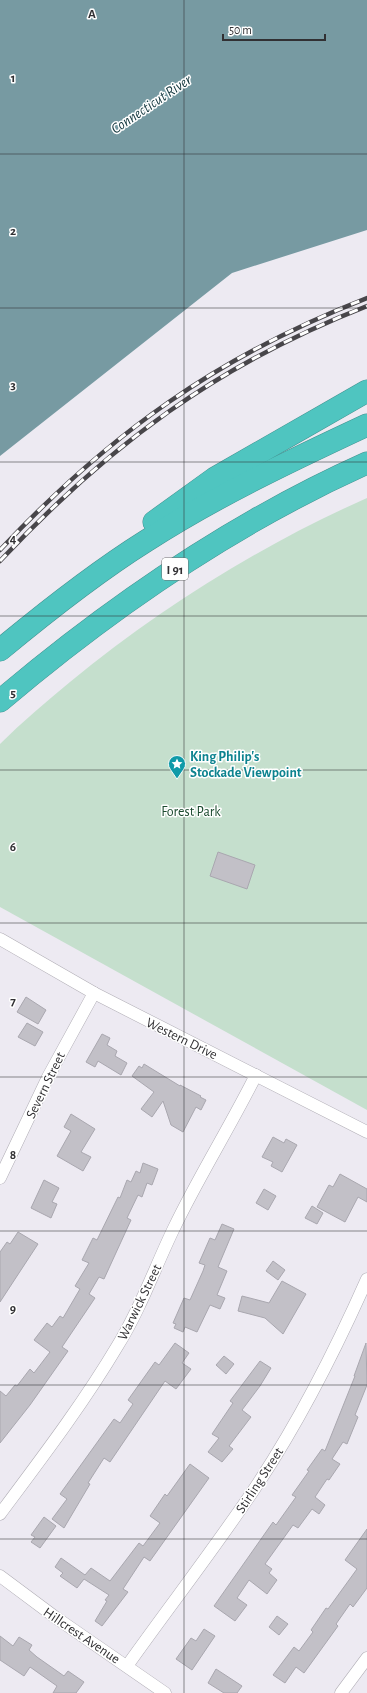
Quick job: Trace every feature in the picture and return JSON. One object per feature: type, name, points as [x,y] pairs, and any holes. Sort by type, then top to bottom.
[{"type":"highway","points":[[102,570],[144,530],[192,493],[215,478],[367,391]]},
{"type":"highway","points":[[0,650],[59,602],[102,570],[146,541],[200,509],[288,463],[367,425]]},
{"type":"highway","name":"I 91","points":[[0,701],[79,636],[165,575],[254,520],[299,495],[367,463]]},
{"type":"street","name":"Western Drive","points":[[0,939],[94,993],[367,1132]]},
{"type":"street","name":"Severn Street","points":[[0,1178],[48,1077],[94,993]]},
{"type":"street","name":"Warwick Street","points":[[0,1514],[69,1418],[118,1345],[143,1299],[176,1222],[224,1137],[256,1075]]},
{"type":"street","name":"Stirling Street","points":[[127,1666],[235,1517],[269,1467],[296,1423],[367,1279]]},
{"type":"street","name":"Hillcrest Avenue","points":[[0,1576],[55,1617],[165,1693]]},
{"type":"street","points":[[341,1693],[367,1658]]},
{"type":"green space","name":"Forest Park","points":[[367,498],[367,1110],[0,907],[0,744],[25,720],[70,682],[139,629],[176,604],[250,557],[327,516]]},
{"type":"water","name":"Connecticut River","points":[[0,0],[367,0],[367,230],[232,273],[0,456]]},
{"type":"building","points":[[218,852],[255,865],[247,889],[210,876]]},
{"type":"building","points":[[26,997],[46,1010],[38,1024],[17,1012]]},
{"type":"building","points":[[27,1023],[43,1032],[35,1046],[18,1037]]},
{"type":"building","points":[[102,1034],[110,1038],[107,1045],[117,1051],[115,1056],[127,1063],[121,1075],[98,1061],[95,1067],[86,1062]]},
{"type":"building","points":[[144,1064],[206,1100],[201,1110],[196,1107],[183,1132],[171,1125],[163,1101],[152,1117],[141,1109],[154,1092],[132,1076],[139,1066],[142,1068]]},
{"type":"building","points":[[71,1114],[95,1129],[81,1152],[91,1157],[83,1171],[57,1156],[71,1131],[64,1127]]},
{"type":"building","points":[[273,1137],[284,1143],[286,1139],[297,1145],[282,1172],[271,1166],[273,1162],[262,1157]]},
{"type":"building","points":[[143,1163],[158,1169],[152,1185],[147,1183],[142,1197],[138,1195],[127,1218],[131,1220],[104,1279],[99,1277],[89,1294],[95,1298],[62,1347],[68,1351],[30,1405],[0,1443],[0,1391],[6,1396],[15,1385],[17,1386],[30,1369],[34,1373],[50,1352],[34,1340],[47,1323],[52,1327],[60,1316],[63,1318],[80,1289],[75,1286],[89,1263],[82,1260],[93,1238],[97,1240],[118,1197],[120,1198],[127,1180],[131,1182],[136,1171],[140,1173]]},
{"type":"building","points":[[340,1174],[367,1189],[367,1202],[358,1197],[345,1222],[317,1207],[329,1185],[333,1187]]},
{"type":"building","points":[[44,1180],[59,1188],[52,1202],[57,1204],[51,1218],[31,1208]]},
{"type":"building","points":[[264,1189],[276,1196],[268,1210],[256,1203]]},
{"type":"building","points":[[312,1206],[323,1213],[317,1224],[305,1218]]},
{"type":"building","points":[[222,1224],[234,1229],[218,1267],[227,1271],[217,1295],[225,1298],[220,1309],[210,1305],[197,1332],[185,1327],[183,1332],[174,1328],[176,1324],[173,1323],[184,1298],[190,1300],[205,1265],[199,1263],[210,1238],[215,1240]]},
{"type":"building","points":[[18,1232],[38,1244],[0,1302],[0,1252],[7,1242],[10,1244]]},
{"type":"building","points":[[273,1261],[285,1270],[278,1280],[266,1271]]},
{"type":"building","points":[[282,1281],[306,1294],[283,1334],[265,1318],[238,1311],[242,1296],[269,1303]]},
{"type":"building","points":[[175,1343],[189,1353],[182,1363],[191,1369],[176,1389],[165,1381],[110,1462],[104,1458],[88,1483],[90,1484],[64,1528],[52,1519],[67,1499],[60,1494],[114,1419],[120,1423],[133,1404],[128,1400],[155,1362],[159,1365]]},
{"type":"building","points":[[366,1343],[367,1385],[355,1415],[358,1417],[347,1444],[343,1442],[332,1459],[340,1464],[329,1480],[327,1479],[315,1497],[325,1505],[319,1514],[312,1509],[298,1528],[293,1525],[265,1564],[272,1569],[269,1573],[277,1580],[267,1594],[249,1580],[237,1598],[247,1605],[235,1621],[214,1606],[273,1522],[276,1525],[296,1497],[292,1495],[322,1449],[325,1451],[355,1376]]},
{"type":"building","points":[[224,1356],[234,1364],[226,1374],[216,1365]]},
{"type":"building","points":[[260,1361],[271,1368],[242,1410],[251,1417],[229,1446],[233,1449],[222,1462],[208,1452],[219,1438],[212,1434],[233,1403],[230,1401]]},
{"type":"building","points":[[190,1464],[209,1478],[150,1561],[144,1557],[123,1589],[128,1592],[102,1626],[95,1621],[109,1595],[84,1579],[77,1588],[60,1576],[63,1573],[55,1567],[61,1558],[85,1575],[91,1568],[110,1581],[139,1543],[143,1546],[160,1523],[150,1516],[165,1494],[167,1496]]},
{"type":"building","points":[[44,1517],[56,1526],[40,1548],[31,1542],[35,1537],[31,1535]]},
{"type":"building","points":[[367,1529],[367,1588],[353,1607],[350,1604],[336,1624],[338,1626],[304,1673],[296,1667],[285,1683],[273,1675],[294,1647],[299,1651],[313,1632],[311,1630],[326,1608],[328,1609],[357,1569],[345,1560]]},
{"type":"building","points":[[277,1616],[288,1624],[279,1635],[269,1627]]},
{"type":"building","points":[[204,1629],[215,1636],[192,1670],[176,1659],[191,1638],[196,1641]]},
{"type":"building","points":[[0,1636],[13,1646],[19,1637],[32,1645],[29,1650],[37,1657],[64,1676],[68,1671],[84,1682],[76,1693],[53,1693],[57,1686],[30,1667],[24,1676],[0,1660]]},
{"type":"building","points":[[216,1669],[242,1686],[237,1693],[224,1693],[208,1683]]},
{"type":"railway","points":[[0,550],[41,508],[82,470],[168,402],[214,373],[262,346],[313,321],[367,298]]},
{"type":"railway","points":[[0,561],[82,480],[168,412],[214,382],[262,354],[313,329],[367,306]]},
{"type":"place","name":"King Philip's Stockade Viewpoint","points":[[177,779]]}]
